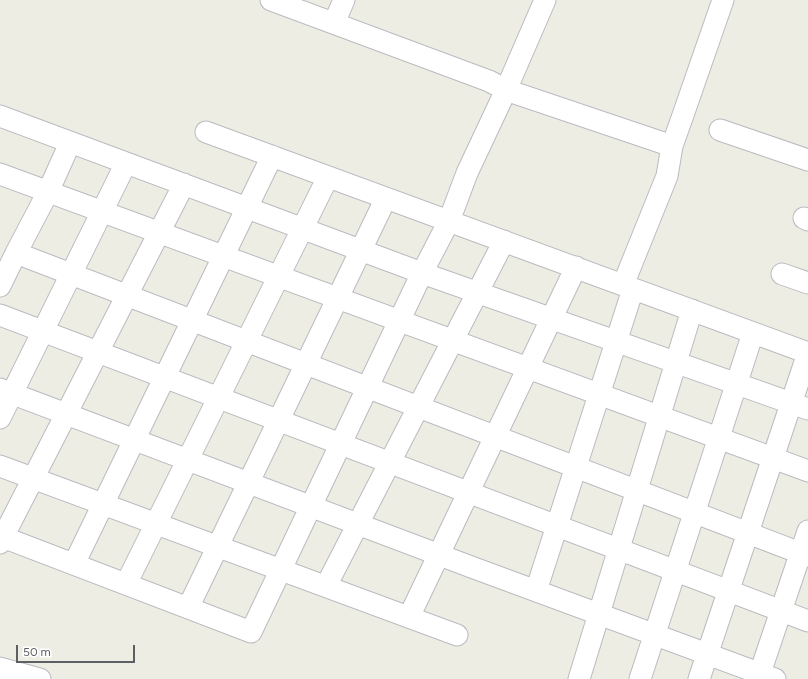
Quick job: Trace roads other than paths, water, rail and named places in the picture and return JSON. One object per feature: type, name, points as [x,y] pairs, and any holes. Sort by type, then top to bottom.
[{"type":"street","points":[[272,0],[489,81],[506,90],[672,146]]},
{"type":"street","points":[[334,22],[344,0]]},
{"type":"street","points":[[184,184],[1,538],[74,564],[250,632],[422,273],[449,221],[467,173],[506,90],[545,0]]},
{"type":"street","points":[[536,591],[616,341],[628,287],[667,176],[672,146],[723,0]]},
{"type":"street","points":[[0,116],[422,273],[800,406]]},
{"type":"street","points":[[720,130],[808,160]]},
{"type":"street","points":[[206,132],[808,353],[800,406],[772,458],[699,679]]},
{"type":"street","points":[[0,286],[48,192],[70,142]]},
{"type":"street","points":[[74,564],[272,156]]},
{"type":"street","points":[[0,418],[6,391],[43,331],[126,163]]},
{"type":"street","points":[[0,174],[808,471]]},
{"type":"street","points":[[126,584],[328,177]]},
{"type":"street","points":[[188,608],[386,198]]},
{"type":"street","points":[[326,586],[504,241]]},
{"type":"street","points":[[16,253],[804,555]]},
{"type":"street","points":[[409,617],[576,268]]},
{"type":"street","points":[[782,274],[808,283]]},
{"type":"street","points":[[579,679],[692,310]]},
{"type":"street","points":[[0,315],[808,621]]},
{"type":"street","points":[[640,679],[753,333]]},
{"type":"street","points":[[6,391],[707,654],[764,677],[781,611],[804,555],[808,531]]},
{"type":"street","points":[[0,466],[457,635]]},
{"type":"street","points":[[0,668],[40,679]]}]
